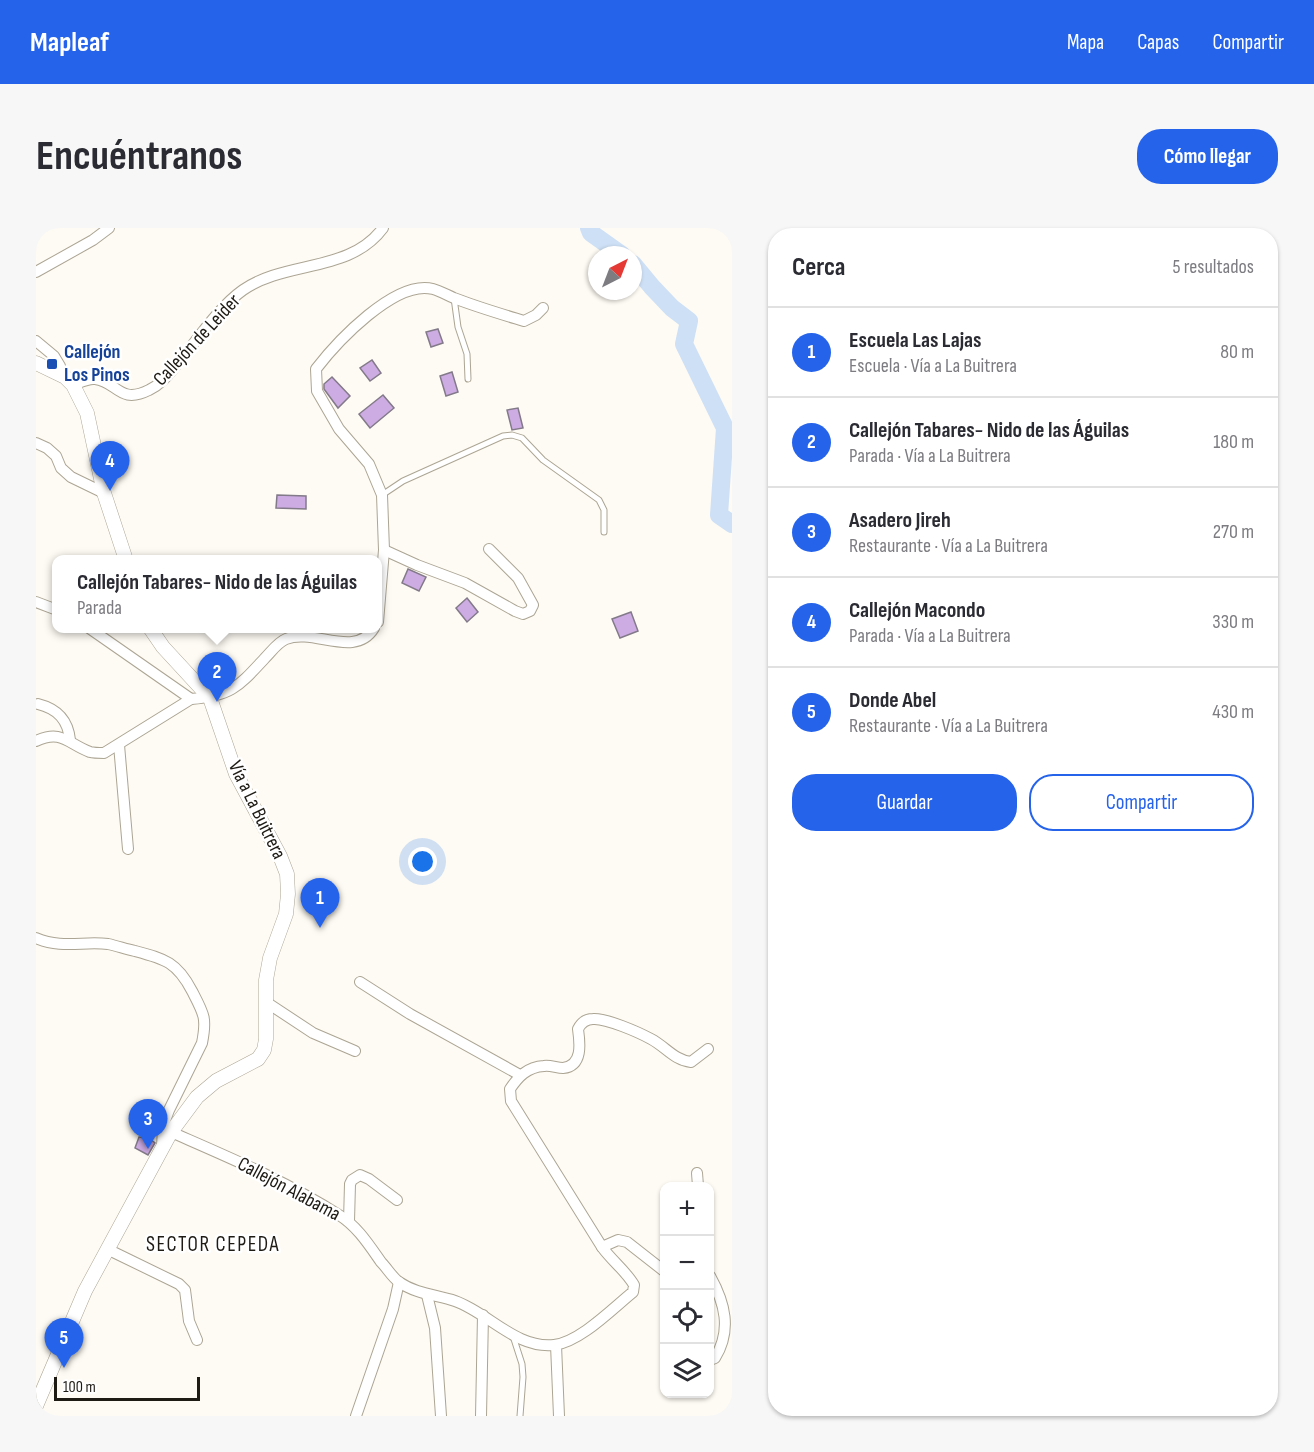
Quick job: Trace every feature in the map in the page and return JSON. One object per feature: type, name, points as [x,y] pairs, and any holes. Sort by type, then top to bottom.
[{"type":"street","points":[[36,272],[93,240],[109,228]]},
{"type":"street","name":"Callejón de Leider","points":[[73,385],[93,378],[106,383],[119,393],[133,395],[150,390],[165,379],[224,308],[243,290],[267,279],[355,253],[375,239],[383,228]]},
{"type":"street","points":[[382,574],[384,550],[382,495],[369,464],[339,429],[316,391],[316,369],[334,345],[364,318],[394,297],[417,289],[432,288],[454,298],[524,321],[536,315],[543,308]]},
{"type":"street","points":[[36,341],[54,356],[60,366],[58,373]]},
{"type":"street","points":[[36,363],[58,373],[73,385],[87,413],[104,493],[124,555]]},
{"type":"street","points":[[36,443],[47,448],[56,456],[61,468],[71,477],[104,493]]},
{"type":"street","points":[[384,550],[465,583],[515,611],[523,614],[530,611],[532,605],[518,578],[489,549]]},
{"type":"street","points":[[36,602],[52,608]]},
{"type":"street","points":[[95,633],[191,699]]},
{"type":"street","name":"Vía a La Buitrera","points":[[37,1400],[85,1291],[171,1132],[197,1097],[216,1081],[258,1059],[264,1050],[266,980],[270,958],[286,914],[287,874],[280,855],[236,774],[210,698],[163,647],[153,633]]},
{"type":"street","points":[[36,741],[56,736],[70,740],[91,753],[104,753],[191,699],[210,698],[224,694],[242,684],[285,639],[300,637],[357,643],[371,633]]},
{"type":"street","points":[[38,704],[54,709],[67,722],[70,740]]},
{"type":"street","points":[[119,745],[128,849]]},
{"type":"street","points":[[36,938],[70,946],[108,944],[164,958],[187,981],[204,1015],[205,1028],[202,1043],[163,1126],[162,1151]]},
{"type":"street","points":[[360,982],[410,1014],[520,1075]]},
{"type":"street","points":[[266,1002],[313,1032],[355,1051]]},
{"type":"street","points":[[559,1416],[556,1345],[581,1334],[633,1292],[634,1285],[602,1247],[512,1101],[510,1089],[520,1075],[544,1066],[564,1068],[574,1064],[580,1046],[578,1029],[582,1022],[591,1018],[651,1039],[679,1060],[691,1062],[708,1049]]},
{"type":"street","name":"Callejón Alabama","points":[[171,1132],[251,1167],[349,1221],[399,1282],[427,1295],[456,1301],[536,1345],[556,1345]]},
{"type":"street","points":[[697,1173],[698,1182]]},
{"type":"street","points":[[349,1221],[350,1184],[360,1175],[397,1200]]},
{"type":"street","points":[[602,1247],[618,1240],[627,1242],[660,1268]]},
{"type":"street","points":[[108,1250],[179,1284],[185,1290],[189,1321],[196,1340]]},
{"type":"street","points":[[356,1416],[393,1309],[399,1282]]},
{"type":"street","points":[[714,1285],[725,1310],[727,1349],[714,1358]]},
{"type":"street","points":[[427,1295],[435,1328],[441,1416]]},
{"type":"street","points":[[481,1416],[483,1315]]},
{"type":"lane","points":[[454,298],[458,327],[467,354],[468,379]]},
{"type":"lane","points":[[382,495],[403,481],[503,436],[512,435],[522,438],[543,460],[599,500],[604,510],[604,532]]},
{"type":"lane","points":[[513,1334],[524,1377],[520,1416]]},
{"type":"building","points":[[438,329],[443,343],[431,347],[426,332]]},
{"type":"building","points":[[372,360],[381,373],[370,381],[360,368]]},
{"type":"building","points":[[452,372],[458,392],[446,396],[440,376]]},
{"type":"building","points":[[332,377],[350,396],[338,408],[324,389],[324,384]]},
{"type":"building","points":[[383,395],[394,408],[370,428],[359,414]]},
{"type":"building","points":[[518,408],[523,428],[512,430],[507,410]]},
{"type":"building","points":[[277,495],[306,496],[306,509],[276,508]]},
{"type":"building","points":[[408,569],[426,577],[419,591],[402,583]]},
{"type":"building","points":[[467,598],[478,612],[467,622],[456,608]]},
{"type":"building","points":[[631,612],[638,631],[620,638],[612,619]]},
{"type":"building","points":[[139,1137],[150,1139],[155,1143],[148,1155],[135,1148]]},
{"type":"waterway","points":[[589,228],[591,233],[609,246]]},
{"type":"waterway","points":[[642,275],[672,308],[689,321],[684,344],[725,428],[719,515],[732,524]]},
{"type":"place","name":"Callejón Los Pinos","points":[[52,364]]},
{"type":"place","name":"Callejón Macondo","points":[[110,491]]},
{"type":"place","name":"Callejón Tabares- Nido de las Águilas","points":[[217,702]]},
{"type":"place","name":"Escuela Las Lajas","points":[[320,928]]},
{"type":"place","name":"Asadero Jireh","points":[[148,1149]]},
{"type":"place","name":"Donde Abel","points":[[64,1368]]},
{"type":"district","name":"SECTOR CEPEDA","points":[[213,1244]]}]
